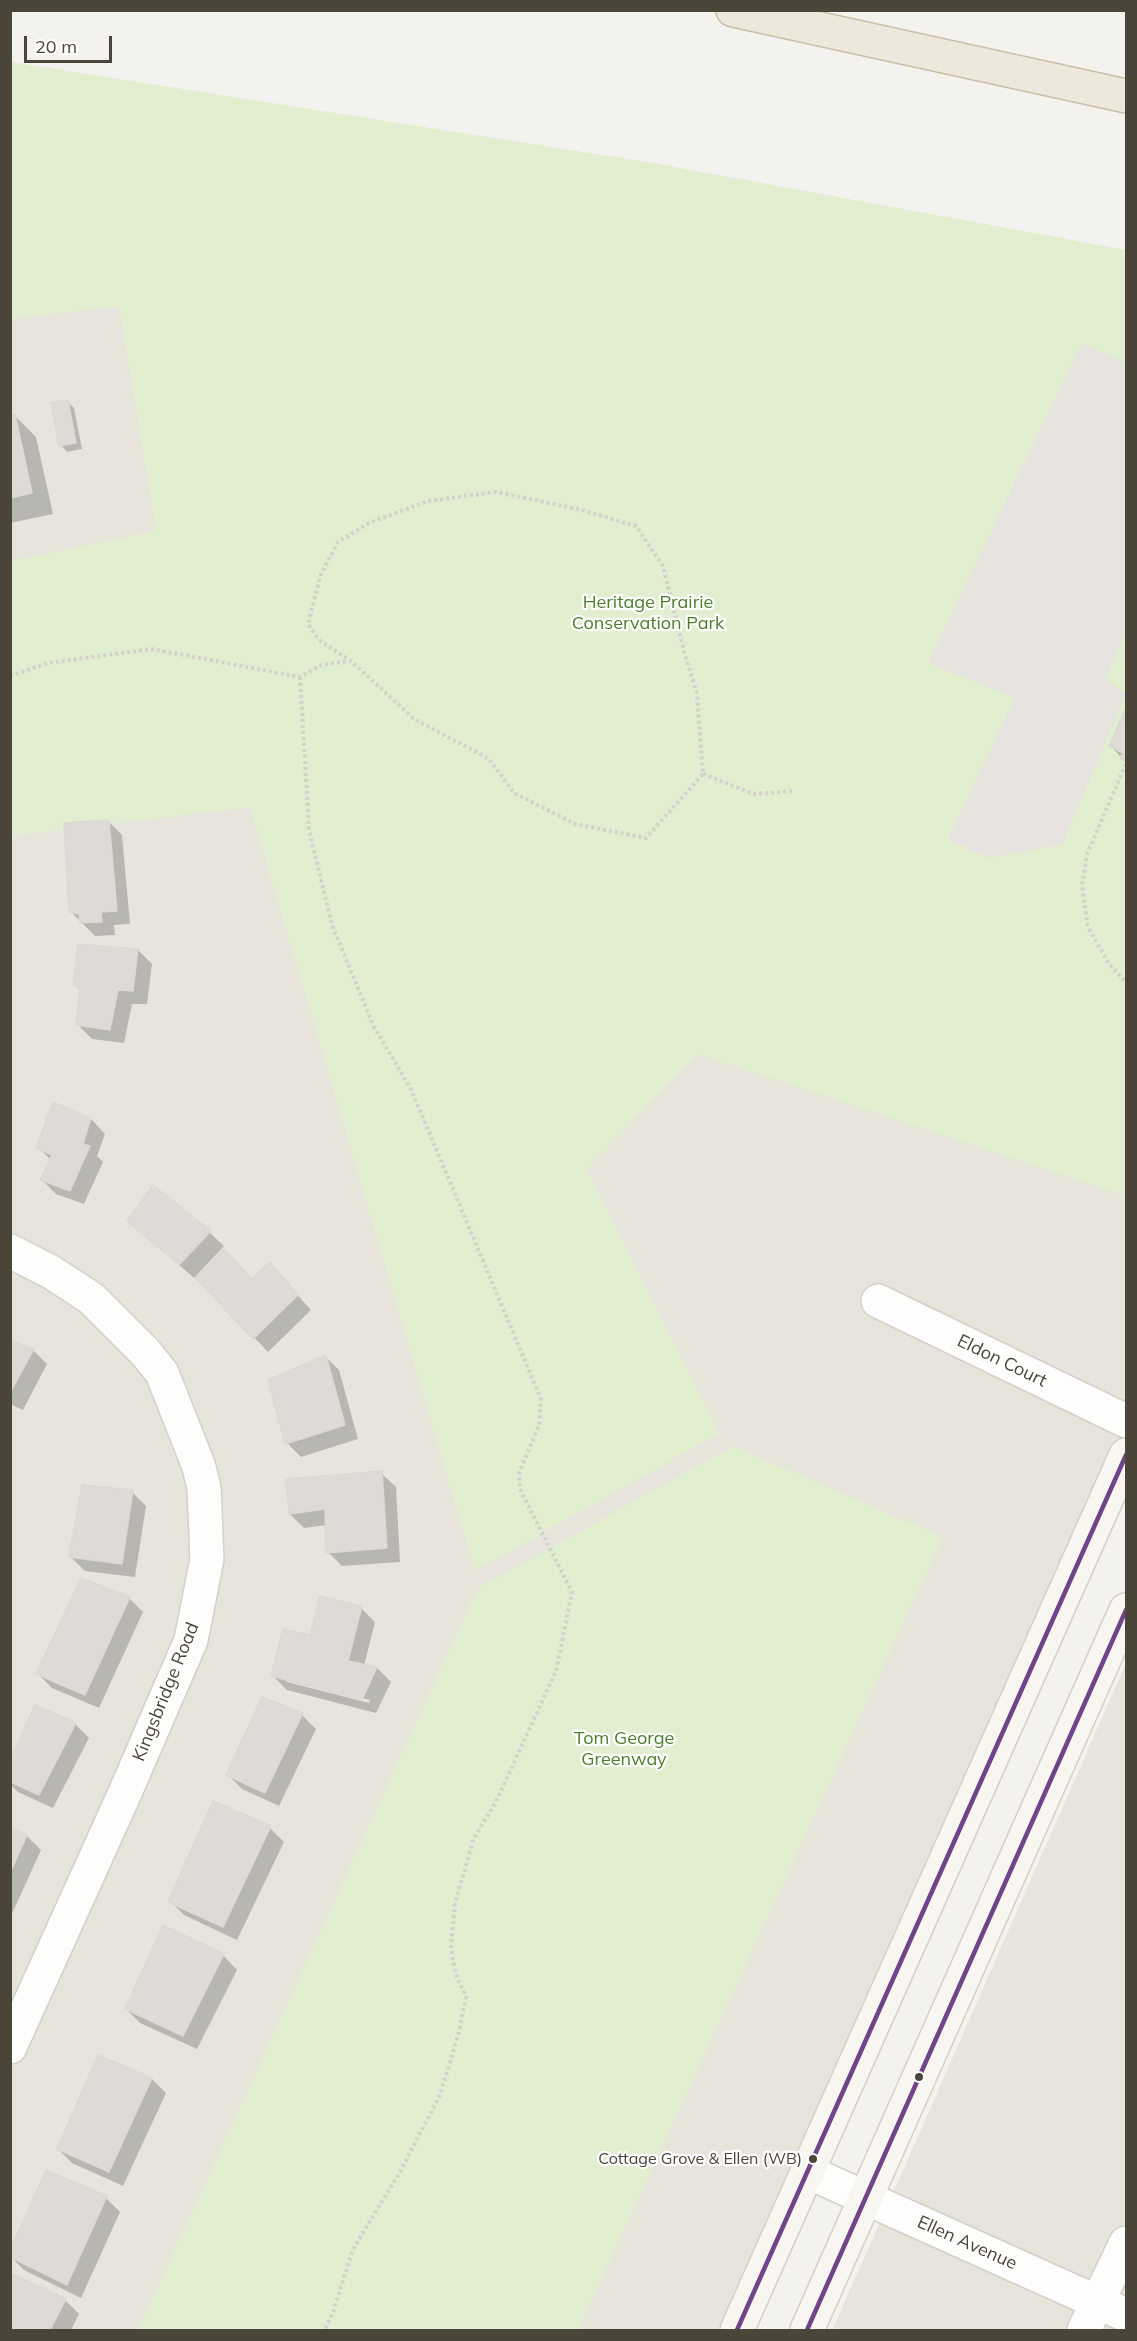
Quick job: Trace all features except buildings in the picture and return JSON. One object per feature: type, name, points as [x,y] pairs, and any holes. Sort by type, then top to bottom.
[{"type":"highway","points":[[733,10],[1126,96]]},
{"type":"main road","points":[[737,2331],[1126,1455]]},
{"type":"main road","points":[[807,2331],[1126,1610]]},
{"type":"street","name":"Kingsbridge Road","points":[[10,1251],[51,1272],[91,1298],[147,1353],[162,1373],[202,1478],[207,1559],[191,1640],[10,2047]]},
{"type":"street","name":"Eldon Court","points":[[878,1301],[1126,1421]]},
{"type":"street","name":"Ellen Avenue","points":[[808,2172],[866,2198],[1090,2316],[1126,2315]]},
{"type":"street","points":[[1090,2316],[1126,2243]]},
{"type":"path","points":[[496,492],[578,509],[636,526],[663,566],[697,694],[703,774],[646,838],[575,824],[514,793],[489,759],[414,719],[351,661],[320,640],[308,624],[321,574],[338,542],[369,522],[428,501],[496,492]]},
{"type":"path","points":[[10,676],[48,663],[152,649],[300,678],[321,665],[351,661]]},
{"type":"path","points":[[300,678],[309,829],[332,925],[374,1027],[411,1089],[542,1399],[539,1425],[519,1473],[520,1489],[572,1592],[556,1671],[496,1802],[474,1838],[455,1903],[451,1946],[455,1972],[466,1997],[459,2032],[440,2095],[400,2172],[352,2249],[325,2331]]},
{"type":"path","points":[[1126,764],[1087,854],[1082,886],[1088,927],[1109,964],[1126,982]]},
{"type":"path","points":[[703,774],[754,794],[794,791]]},
{"type":"shaded area","points":[[10,62],[652,163],[1126,250],[1126,1455],[737,2330],[11,2330]]},
{"type":"shaded area","points":[[1082,343],[1126,363],[1126,633],[1105,678],[1126,694],[1062,845],[987,858],[948,839],[1015,698],[928,663]]},
{"type":"shaded area","points":[[1126,1663],[1126,2330],[832,2330],[920,2132]]},
{"type":"green space","name":"Heritage Prairie Conservation Park","points":[[10,62],[652,163],[1126,250],[1126,1196],[698,1054],[587,1169],[720,1433],[475,1571],[250,807],[11,836],[11,561],[156,531],[119,306],[11,319]]},
{"type":"green space","name":"Tom George Greenway","points":[[733,1446],[943,1537],[578,2330],[138,2330],[477,1589]]},
{"type":"transit line","points":[[737,2330],[1126,1455]]},
{"type":"transit line","points":[[807,2330],[1126,1610]]},
{"type":"place","name":"Cottage Grove & Ellen (WB)","points":[[813,2159]]}]
